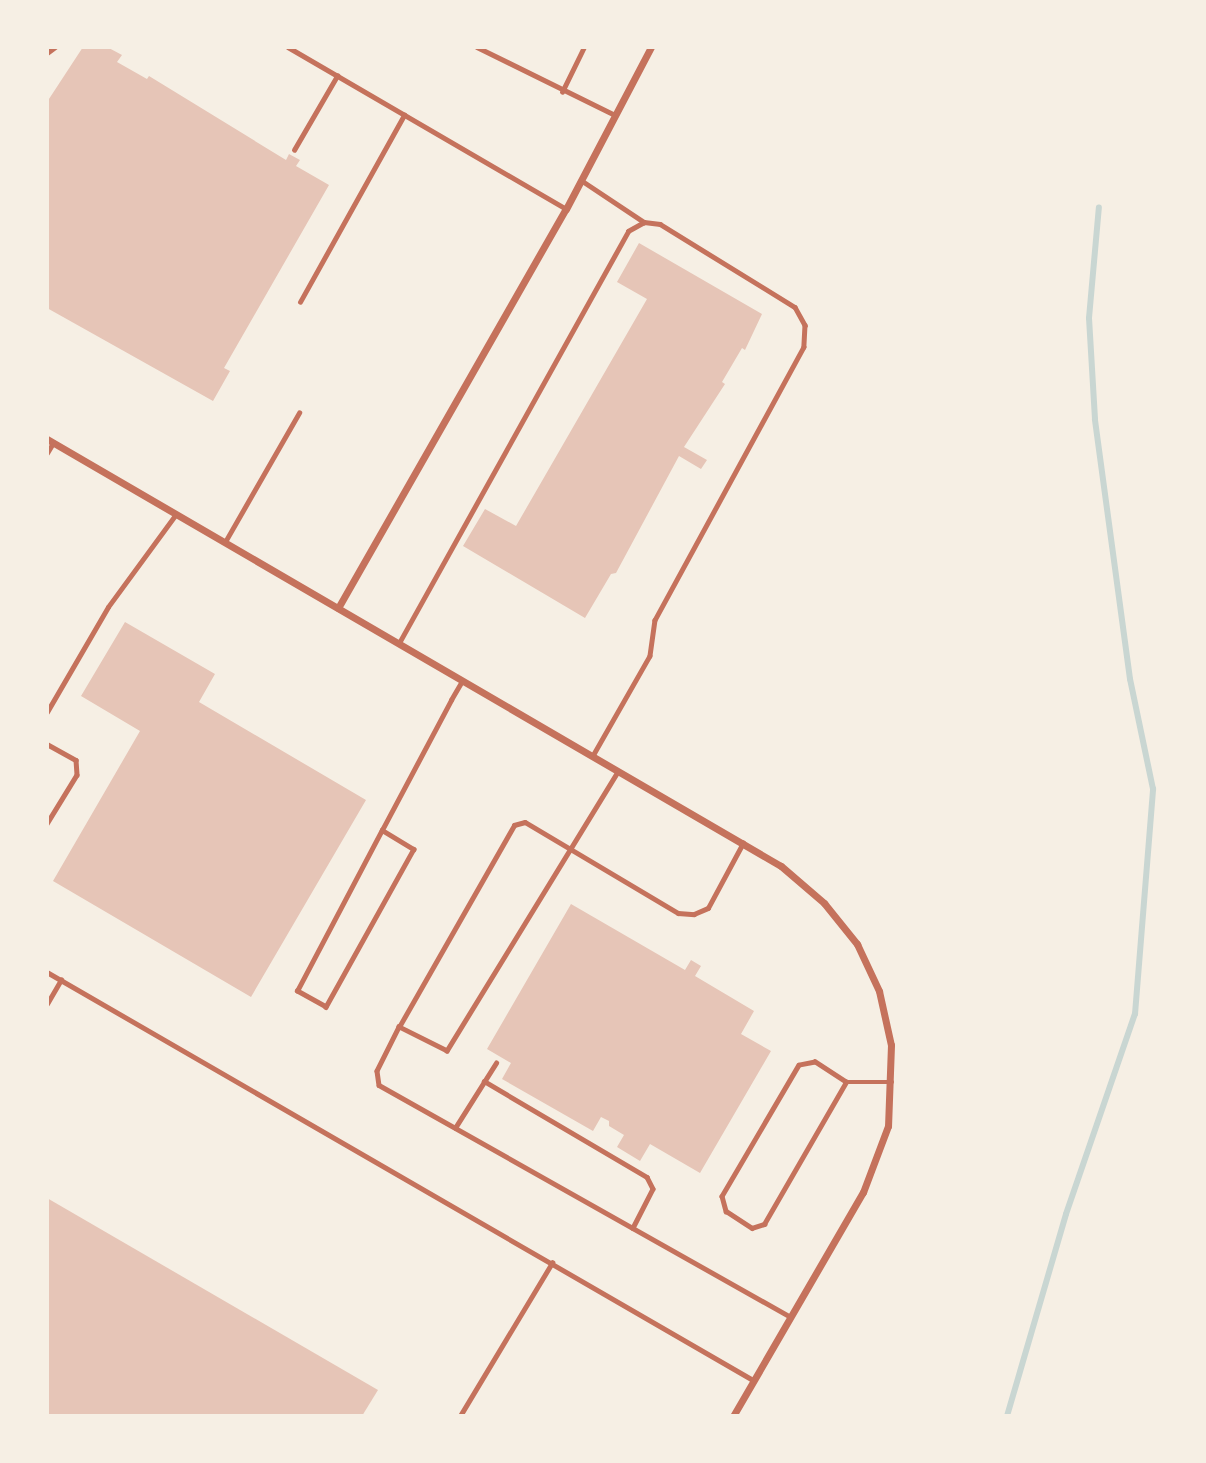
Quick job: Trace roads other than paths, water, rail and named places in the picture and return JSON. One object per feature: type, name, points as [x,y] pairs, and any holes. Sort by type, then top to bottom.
[{"type":"street","points":[[338,608],[566,209],[651,47]]},
{"type":"street","points":[[50,441],[743,843],[804,884],[856,944],[887,1018],[892,1082],[888,1126],[872,1172],[733,1416]]},
{"type":"lane","points":[[47,53],[55,47]]},
{"type":"lane","points":[[288,47],[566,209]]},
{"type":"lane","points":[[477,47],[562,92],[616,116]]},
{"type":"lane","points":[[562,92],[584,47]]},
{"type":"lane","points":[[295,150],[337,76]]},
{"type":"lane","points":[[300,302],[404,115]]},
{"type":"lane","points":[[581,180],[644,222],[660,225],[795,307],[805,325],[804,347],[655,620],[650,656],[593,756]]},
{"type":"lane","points":[[398,643],[628,232],[644,222]]},
{"type":"lane","points":[[225,542],[299,413]]},
{"type":"lane","points":[[47,453],[50,441]]},
{"type":"lane","points":[[47,712],[108,607],[176,514]]},
{"type":"lane","points":[[382,830],[414,849],[326,1007],[297,990],[382,830],[462,680]]},
{"type":"lane","points":[[47,744],[76,760],[77,775],[47,824]]},
{"type":"lane","points":[[399,1027],[447,1051],[619,771]]},
{"type":"lane","points":[[743,843],[708,908],[694,914],[678,913],[525,822],[514,825],[399,1027],[377,1071],[379,1085],[790,1317]]},
{"type":"lane","points":[[47,972],[754,1380]]},
{"type":"lane","points":[[47,1004],[61,980]]},
{"type":"lane","points":[[846,1082],[764,1224],[752,1228],[726,1211],[722,1196],[799,1065],[815,1062],[846,1082],[892,1082]]},
{"type":"lane","points":[[455,1128],[496,1063]]},
{"type":"lane","points":[[484,1081],[647,1177],[653,1189],[633,1228]]},
{"type":"lane","points":[[460,1416],[552,1263]]},
{"type":"waterway","points":[[1007,1416],[1066,1214],[1135,1014],[1153,789],[1130,679],[1095,419],[1089,318],[1099,207]]}]
